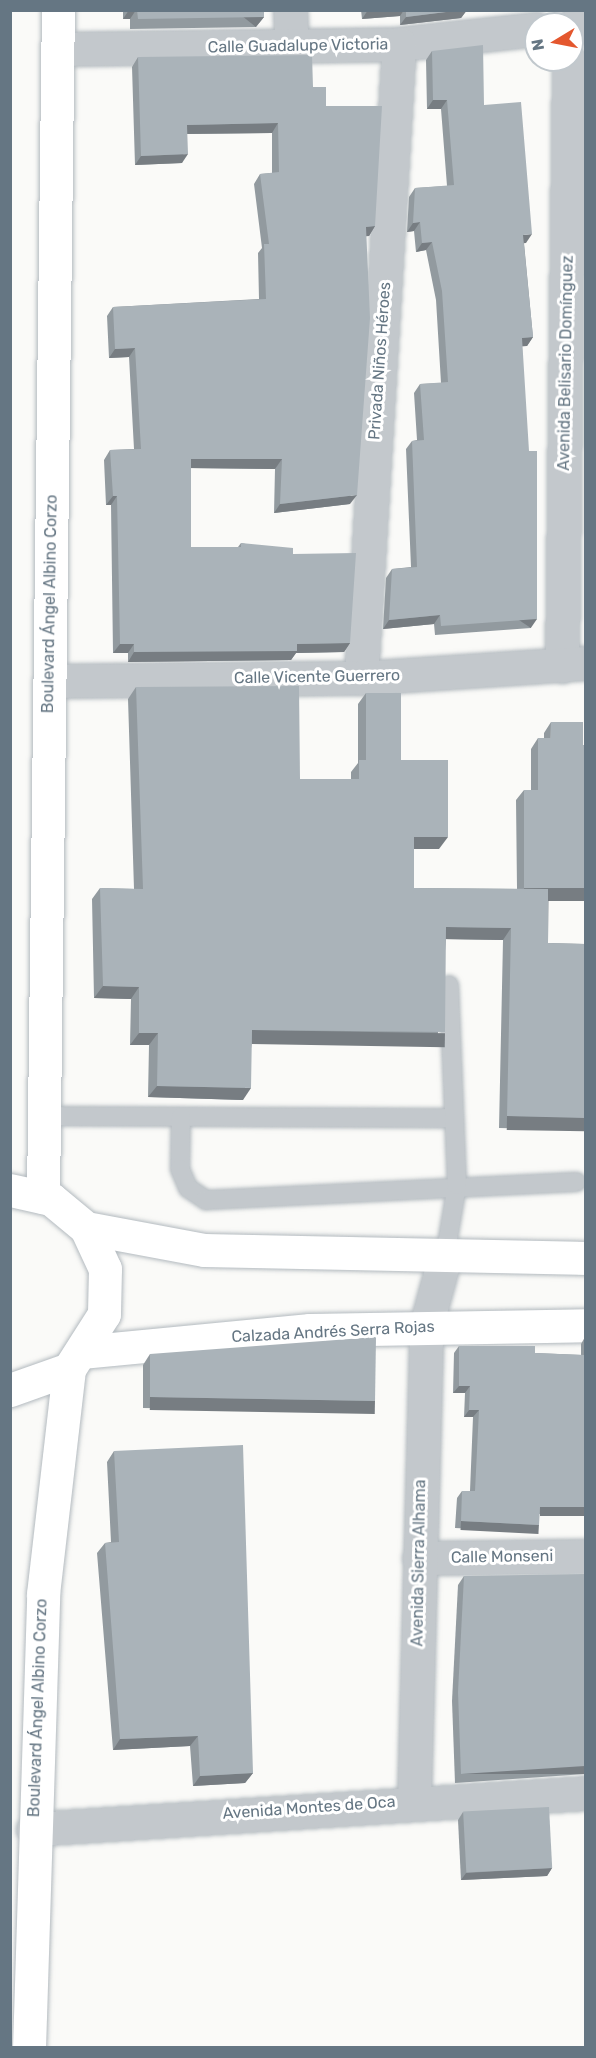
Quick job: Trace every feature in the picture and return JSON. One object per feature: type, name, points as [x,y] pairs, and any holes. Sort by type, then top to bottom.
[{"type":"main road","name":"Boulevard Ángel Albino Corzo","points":[[43,1197],[58,10]]},
{"type":"main road","points":[[10,1190],[43,1197],[86,1228],[204,1250],[585,1258]]},
{"type":"main road","points":[[75,1361],[104,1314],[105,1269],[86,1228]]},
{"type":"main road","name":"Calzada Andrés Serra Rojas","points":[[10,1390],[75,1361],[310,1330],[426,1326],[585,1325]]},
{"type":"main road","name":"Boulevard Ángel Albino Corzo","points":[[30,2048],[33,1829],[43,1594],[75,1361]]},
{"type":"street","points":[[290,10],[292,45]]},
{"type":"street","name":"Calle Guadalupe Victoria","points":[[58,49],[399,44],[524,30]]},
{"type":"street","name":"Privada Niños Héroes","points":[[361,678],[399,44]]},
{"type":"street","name":"Avenida Belisario Domínguez","points":[[570,72],[574,664]]},
{"type":"street","name":"Calle Vicente Guerrero","points":[[49,681],[361,678],[574,664]]},
{"type":"street","name":"Avenida Sierra Alhama","points":[[414,1800],[426,1326],[445,1256]]},
{"type":"street","name":"Calle Monseni","points":[[419,1558],[585,1556]]},
{"type":"street","name":"Avenida Montes de Oca","points":[[33,1829],[414,1800],[585,1793]]},
{"type":"lane","points":[[445,1256],[457,1185],[448,985]]},
{"type":"lane","points":[[43,1116],[454,1119]]},
{"type":"lane","points":[[181,1117],[180,1169],[188,1188],[206,1200],[457,1185],[577,1182]]},
{"type":"building","points":[[137,10],[264,10],[264,17],[138,19]]},
{"type":"building","points":[[406,10],[462,10],[406,17]]},
{"type":"building","points":[[483,45],[484,105],[521,102],[532,234],[523,235],[533,337],[522,338],[529,451],[537,451],[537,619],[441,626],[440,615],[389,620],[392,569],[417,567],[412,441],[424,440],[420,384],[448,382],[442,291],[432,242],[422,243],[420,222],[413,223],[415,188],[454,185],[447,100],[433,100],[432,51]]},
{"type":"building","points":[[312,55],[313,87],[326,87],[326,106],[382,106],[375,226],[366,227],[370,318],[357,495],[280,504],[282,459],[191,459],[191,547],[241,547],[241,543],[293,548],[293,554],[356,553],[350,643],[297,644],[297,651],[134,652],[134,644],[120,644],[117,496],[113,496],[110,450],[141,449],[135,348],[115,349],[113,307],[266,299],[264,244],[269,244],[260,174],[279,172],[278,123],[187,125],[188,154],[141,156],[138,57]]},
{"type":"building","points":[[299,686],[300,779],[359,779],[359,760],[366,760],[366,693],[401,693],[401,760],[448,760],[448,837],[414,837],[414,888],[548,889],[548,943],[585,944],[585,1118],[507,1116],[511,928],[446,927],[445,1032],[252,1030],[251,1088],[157,1086],[158,1033],[139,1033],[139,987],[103,986],[100,888],[143,889],[136,687]]},
{"type":"building","points":[[551,722],[583,722],[585,888],[524,888],[524,790],[538,790],[538,738],[551,738]]},
{"type":"building","points":[[376,1337],[375,1401],[150,1397],[150,1354]]},
{"type":"building","points":[[459,1346],[535,1346],[535,1353],[585,1355],[585,1507],[540,1507],[539,1525],[461,1521],[462,1491],[475,1491],[479,1410],[469,1410],[470,1386],[459,1386]]},
{"type":"building","points":[[243,1445],[253,1773],[200,1776],[198,1736],[120,1739],[105,1543],[119,1542],[114,1451]]},
{"type":"building","points":[[585,1574],[585,1766],[461,1774],[458,1692],[464,1576]]},
{"type":"building","points":[[549,1807],[552,1868],[466,1872],[463,1812]]}]
